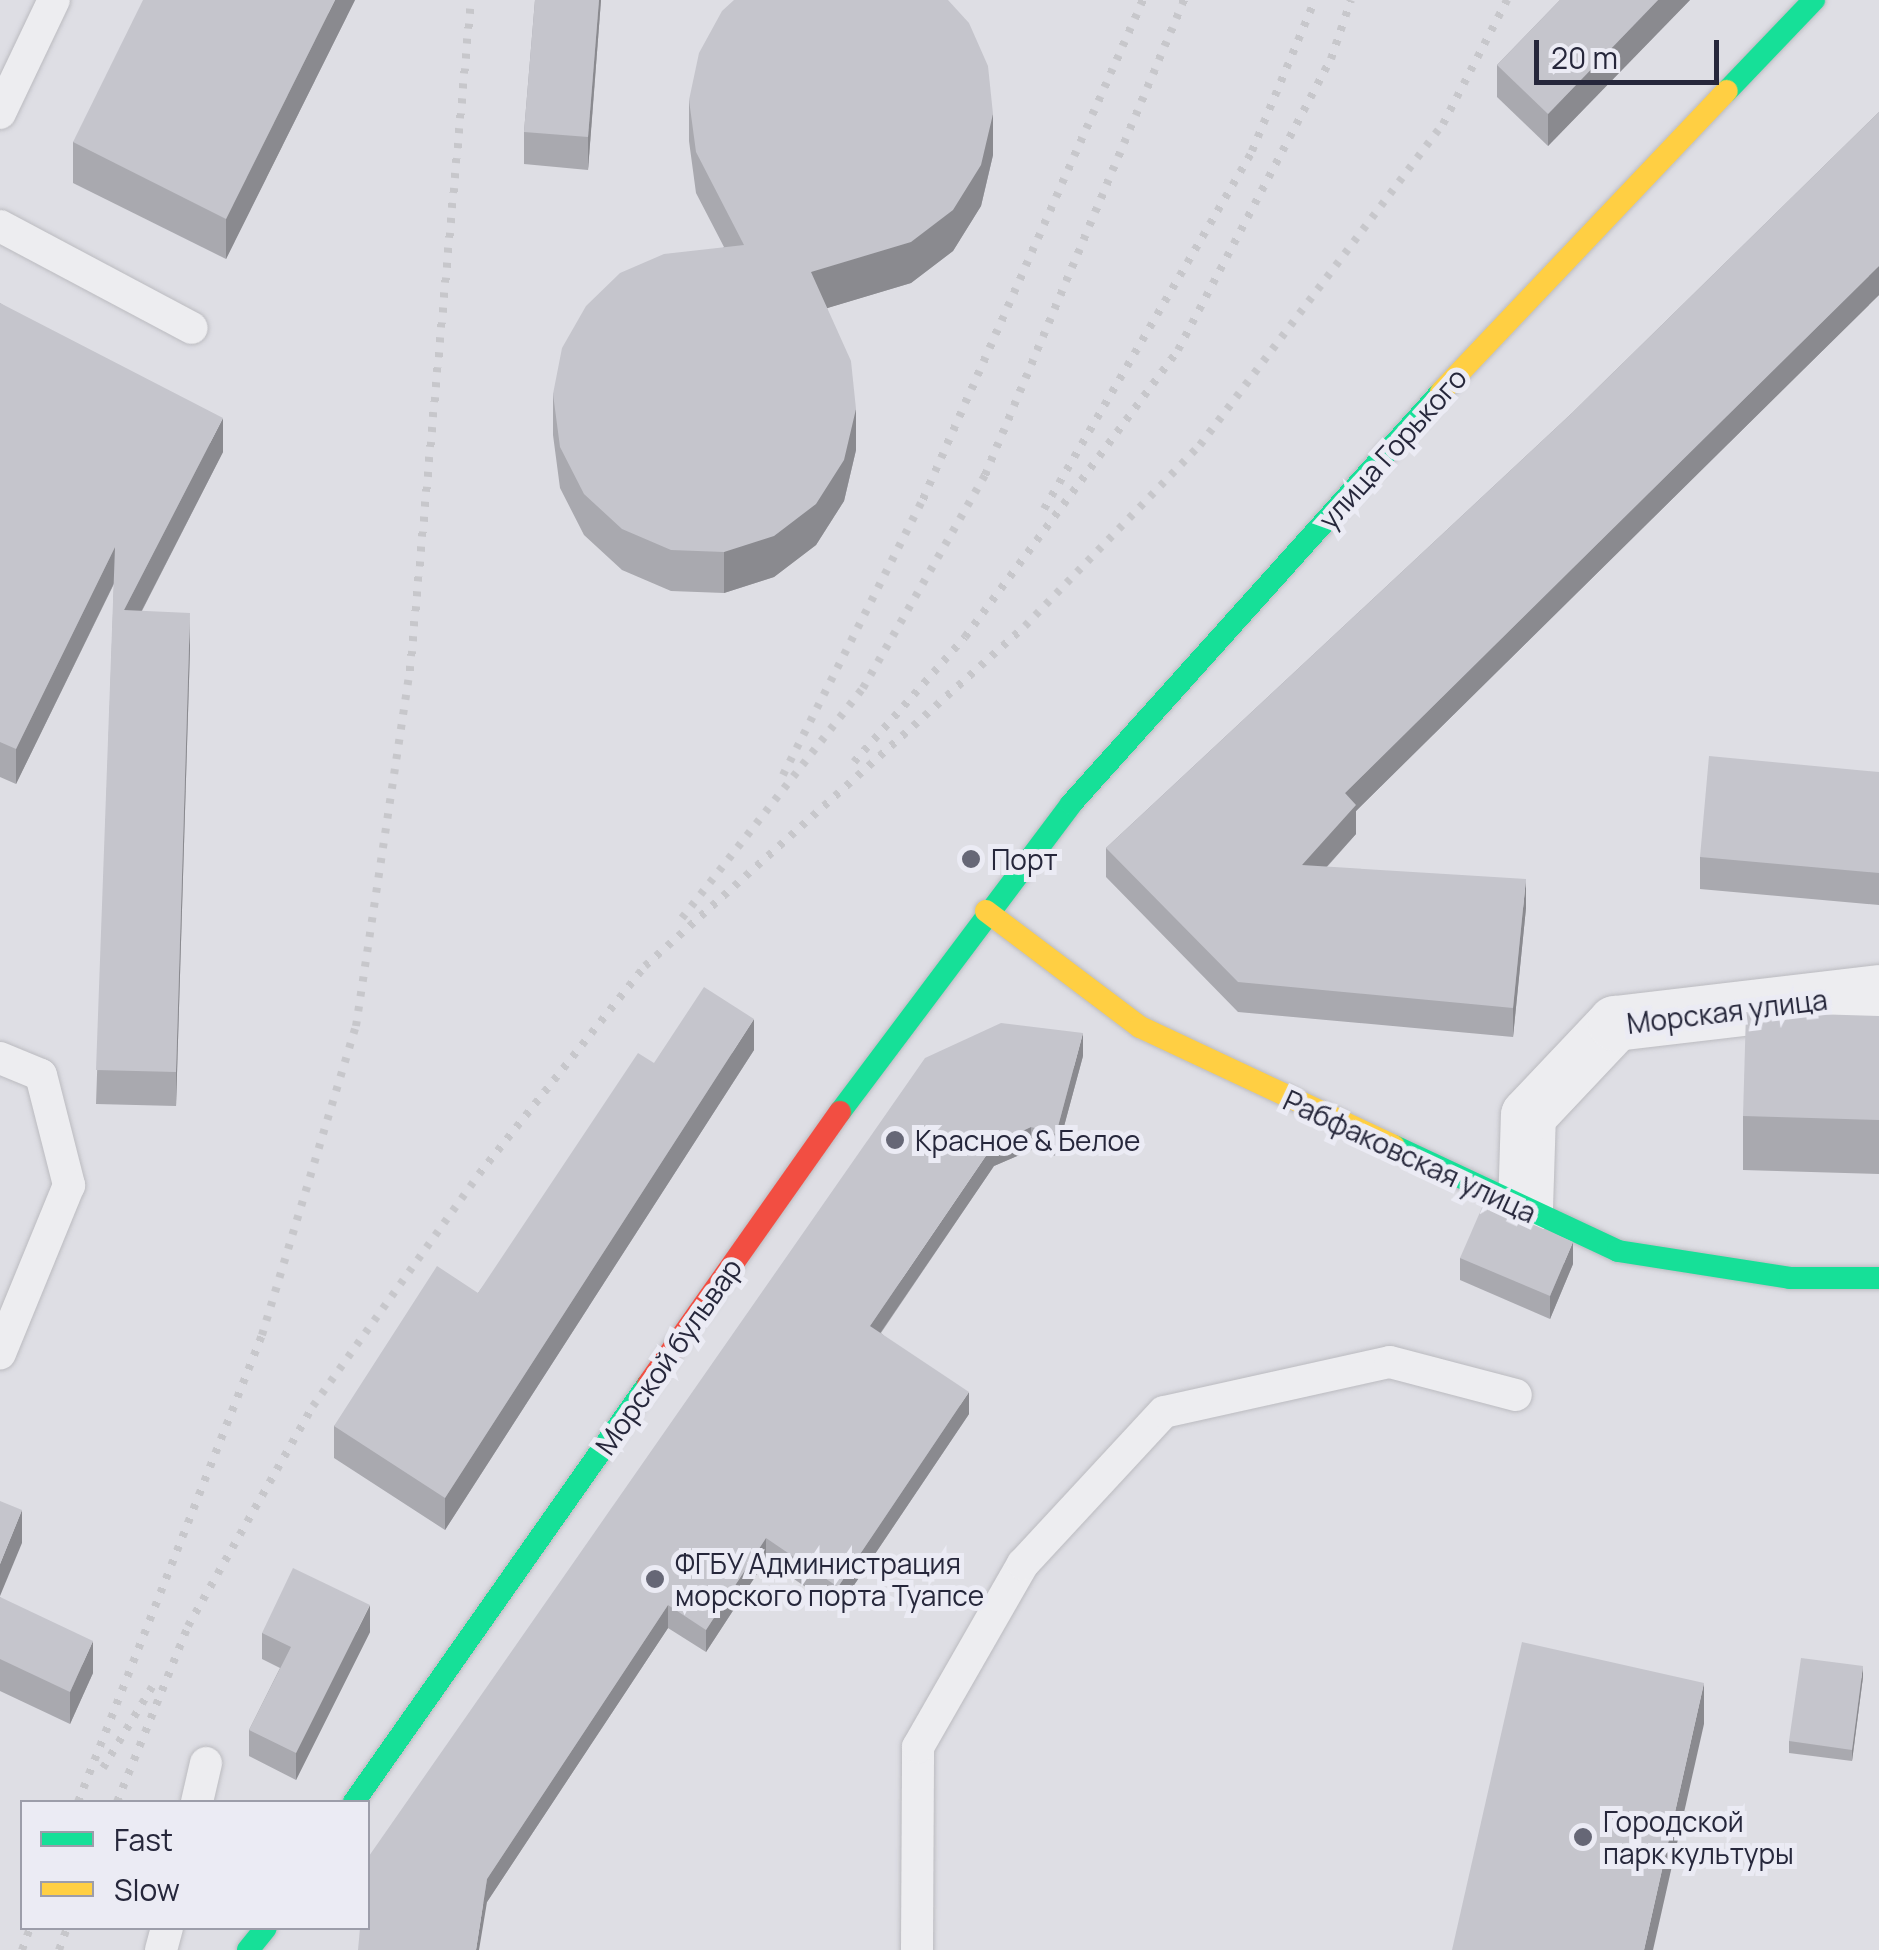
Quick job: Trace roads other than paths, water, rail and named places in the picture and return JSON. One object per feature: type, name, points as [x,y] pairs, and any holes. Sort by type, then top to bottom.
[{"type":"street","name":"улица Горького","points":[[986,911],[1416,419],[1814,0]]},
{"type":"street","name":"Рабфаковская улица","points":[[986,911],[1140,1026],[1618,1251],[1790,1278],[1879,1278]]},
{"type":"street","name":"Морской бульвар","points":[[355,1800],[986,911]]},
{"type":"street","name":"Морская улица","points":[[1525,1208],[1528,1115],[1615,1023],[1879,992]]},
{"type":"lane","points":[[0,113],[54,0]]},
{"type":"lane","points":[[0,226],[192,328]]},
{"type":"lane","points":[[0,1058],[41,1076],[69,1185],[0,1354]]},
{"type":"lane","points":[[917,1950],[918,1747],[1024,1564],[1164,1412],[1390,1362],[1516,1395]]},
{"type":"lane","points":[[197,1800],[206,1763]]},
{"type":"railway","points":[[79,1800],[262,1335],[356,1026],[410,671],[471,0]]},
{"type":"railway","points":[[783,775],[923,499],[1143,0]]},
{"type":"railway","points":[[682,918],[863,688],[985,475],[1184,0]]},
{"type":"railway","points":[[1044,509],[1252,151],[1315,0]]},
{"type":"railway","points":[[854,762],[965,637],[1178,350],[1331,59],[1351,0]]},
{"type":"railway","points":[[118,1800],[188,1626],[313,1406],[479,1174],[645,966],[1025,626],[1200,445],[1443,124],[1507,0]]},
{"type":"railway","points":[[103,1768],[152,1687]]},
{"type":"railway","points":[[22,1950],[29,1930]]},
{"type":"railway","points":[[59,1950],[66,1930]]},
{"type":"place","name":"Порт","points":[[971,859]]},
{"type":"place","name":"Красное & Белое","points":[[895,1140]]},
{"type":"place","name":"ФГБУ Администрация морского порта Туапсе","points":[[655,1579]]},
{"type":"place","name":"Городской парк культуры","points":[[1583,1837]]}]
